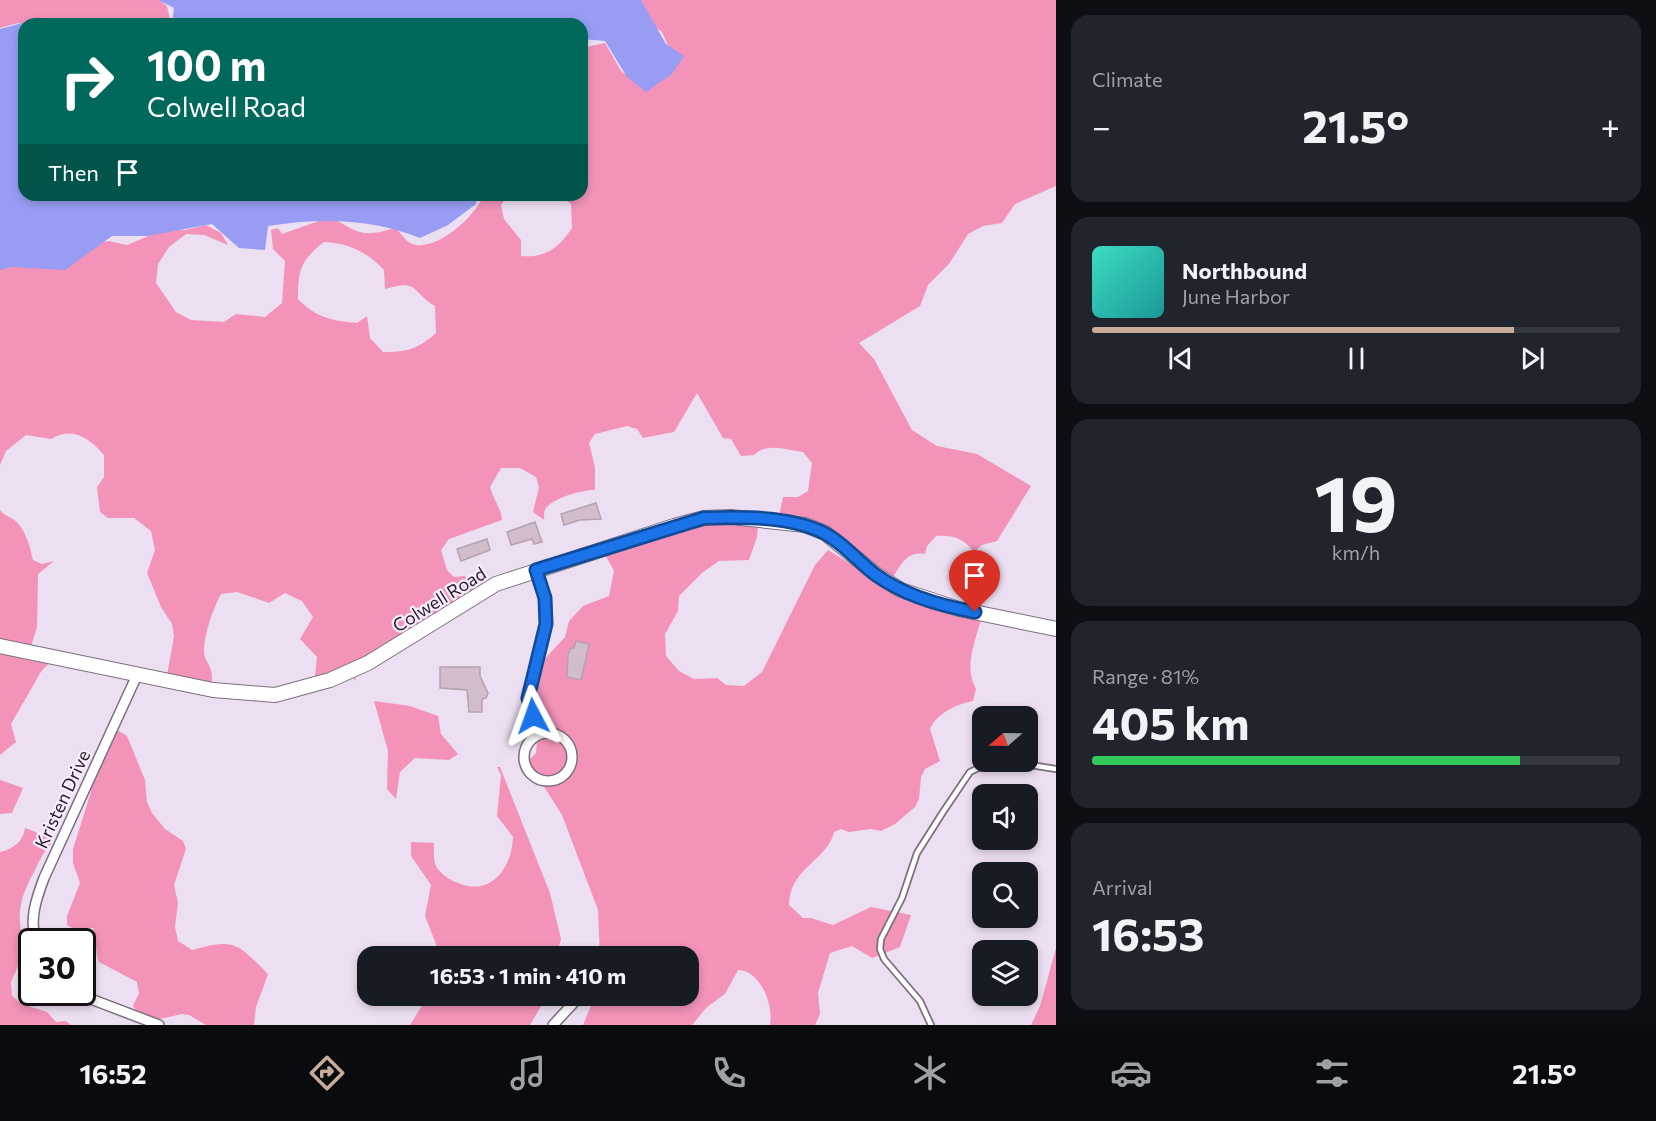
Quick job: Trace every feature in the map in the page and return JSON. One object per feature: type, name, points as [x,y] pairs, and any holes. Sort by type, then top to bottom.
[{"type":"street","name":"Colwell Road","points":[[0,646],[213,690],[275,695],[300,690],[368,663],[496,584],[704,518],[771,520],[805,525],[825,533],[876,575],[923,599],[1056,629]]},
{"type":"street","points":[[536,570],[545,598],[546,624],[528,698],[537,735]]},
{"type":"street","name":"Kristen Drive","points":[[35,928],[37,895],[138,673]]},
{"type":"street","points":[[554,733],[567,742],[572,757],[571,766],[560,778],[544,780],[531,774],[526,767],[524,753],[527,745],[537,735],[554,733]]},
{"type":"street","points":[[96,1001],[159,1025]]},
{"type":"street","points":[[552,1025],[570,1006]]},
{"type":"lane","points":[[1038,766],[1056,769]]},
{"type":"lane","points":[[931,1025],[920,1001],[884,959],[880,949],[881,939],[926,839],[972,771]]},
{"type":"shaded area","points":[[0,0],[159,0],[167,6],[170,18],[18,18],[18,23],[0,28]]},
{"type":"shaded area","points":[[633,0],[1056,0],[1056,186],[1015,204],[1002,223],[983,226],[968,234],[949,264],[928,285],[920,306],[859,343],[874,359],[912,430],[937,446],[977,454],[1031,486],[997,541],[982,545],[974,552],[966,543],[957,538],[936,536],[927,546],[925,554],[909,557],[901,564],[892,579],[822,528],[779,516],[783,497],[798,497],[808,491],[812,463],[803,452],[777,448],[765,449],[754,455],[741,456],[731,439],[723,438],[697,393],[674,432],[643,438],[637,429],[627,426],[595,434],[589,443],[595,467],[595,490],[575,493],[553,502],[545,510],[544,520],[533,512],[539,487],[536,477],[520,468],[501,468],[490,487],[502,520],[449,539],[441,550],[447,570],[454,577],[465,576],[474,590],[355,669],[356,681],[349,674],[314,684],[317,657],[300,639],[313,617],[302,601],[285,593],[269,603],[237,592],[221,594],[212,613],[204,649],[212,675],[210,690],[166,681],[174,636],[172,624],[161,607],[147,573],[155,550],[151,531],[134,518],[108,518],[100,512],[97,487],[104,477],[104,455],[86,439],[73,434],[59,435],[51,439],[26,435],[6,451],[0,465],[0,267],[108,241],[127,245],[163,230],[186,230],[206,225],[221,233],[228,245],[204,235],[186,234],[169,247],[158,264],[156,283],[176,312],[191,320],[224,322],[236,314],[265,317],[282,303],[285,261],[273,249],[271,230],[278,228],[282,234],[330,217],[361,232],[375,233],[395,228],[409,242],[426,245],[456,229],[481,201],[504,201],[501,205],[504,219],[521,240],[521,256],[544,254],[562,242],[572,228],[571,204],[567,201],[588,201],[588,47],[605,43],[621,71],[636,82],[674,59],[662,32],[652,25]],"holes":[[[324,242],[342,244],[364,253],[384,270],[385,289],[409,286],[435,306],[436,333],[412,348],[399,352],[383,352],[370,338],[367,316],[357,323],[340,321],[324,317],[304,305],[298,299],[302,266],[310,254]]]},
{"type":"shaded area","points":[[0,510],[20,526],[33,560],[42,564],[54,561],[38,574],[37,627],[30,650],[53,660],[42,670],[11,724],[16,742],[0,755]]},
{"type":"shaded area","points":[[758,521],[757,537],[749,560],[719,561],[703,572],[679,596],[678,611],[665,634],[666,656],[679,671],[694,679],[717,678],[726,685],[744,686],[762,672],[815,565],[828,550],[862,571],[982,616],[971,662],[972,680],[976,689],[973,701],[948,710],[933,723],[930,729],[940,761],[925,769],[921,777],[919,799],[915,807],[895,824],[881,831],[871,829],[849,832],[841,829],[834,832],[824,850],[795,882],[789,905],[803,918],[811,918],[833,925],[871,907],[911,915],[900,947],[872,958],[852,946],[830,953],[818,993],[820,1014],[815,1025],[770,1025],[770,1008],[764,990],[753,976],[738,970],[725,994],[707,1007],[692,1025],[583,1025],[591,1006],[699,1006],[699,946],[600,946],[598,910],[562,815],[528,761],[536,753],[538,730],[525,708],[537,690],[541,663],[565,637],[569,621],[583,606],[609,596],[614,571],[602,549],[684,523]]},
{"type":"shaded area","points":[[374,701],[410,706],[438,716],[441,734],[458,754],[449,760],[415,758],[400,772],[396,799],[387,789],[388,751]]},
{"type":"shaded area","points":[[119,731],[127,736],[145,780],[147,802],[152,813],[165,829],[183,841],[186,849],[174,885],[178,903],[175,927],[178,941],[192,950],[218,944],[234,946],[249,955],[268,974],[256,1007],[254,1025],[206,1025],[189,1015],[182,1014],[160,1019],[140,1016],[133,1006],[139,993],[137,982],[99,962],[96,928],[72,928],[67,925],[67,916],[80,883],[73,863],[73,849],[91,792],[90,781],[112,734]]},
{"type":"shaded area","points":[[497,767],[500,767],[550,893],[561,939],[559,946],[437,946],[425,916],[431,885],[411,856],[411,842],[434,843],[436,866],[440,872],[452,880],[470,886],[490,883],[504,869],[512,848],[513,837],[497,816],[501,775]]},
{"type":"shaded area","points":[[0,780],[23,788],[12,813],[0,814]]},
{"type":"shaded area","points":[[25,828],[51,838],[51,844],[39,861],[22,900],[20,928],[18,928],[18,966],[11,982],[12,996],[18,1001],[18,1006],[28,1006],[47,1012],[56,1022],[66,1021],[71,1025],[0,1025],[0,852],[17,844]]},
{"type":"shaded area","points":[[1056,948],[1056,1025],[1031,1025],[1040,1006]]},
{"type":"shaded area","points":[[422,1006],[541,1006],[530,1025],[410,1025]]},
{"type":"water","points":[[158,0],[641,0],[666,44],[684,56],[672,74],[646,92],[627,77],[605,41],[588,40],[588,18],[173,18],[174,8]]},
{"type":"water","points":[[18,24],[18,201],[476,201],[476,204],[448,225],[420,238],[401,231],[364,223],[306,222],[268,226],[265,250],[239,248],[212,224],[148,236],[112,236],[65,270],[12,267],[0,270],[0,29]]},
{"type":"building","points":[[596,503],[601,519],[580,520],[564,525],[561,514]]},
{"type":"building","points":[[535,522],[542,542],[534,544],[532,539],[511,545],[507,532]]},
{"type":"building","points":[[487,539],[490,550],[461,561],[457,549]]},
{"type":"building","points":[[576,641],[589,644],[581,680],[567,677],[568,654],[571,648],[574,648]]},
{"type":"building","points":[[440,667],[480,667],[480,676],[488,693],[486,698],[482,699],[482,712],[469,712],[467,690],[440,688]]},
{"type":"route","points":[[533,716],[528,698],[546,624],[545,598],[536,570],[704,518],[731,517],[805,525],[825,533],[876,575],[901,590],[923,599],[975,612]]}]
